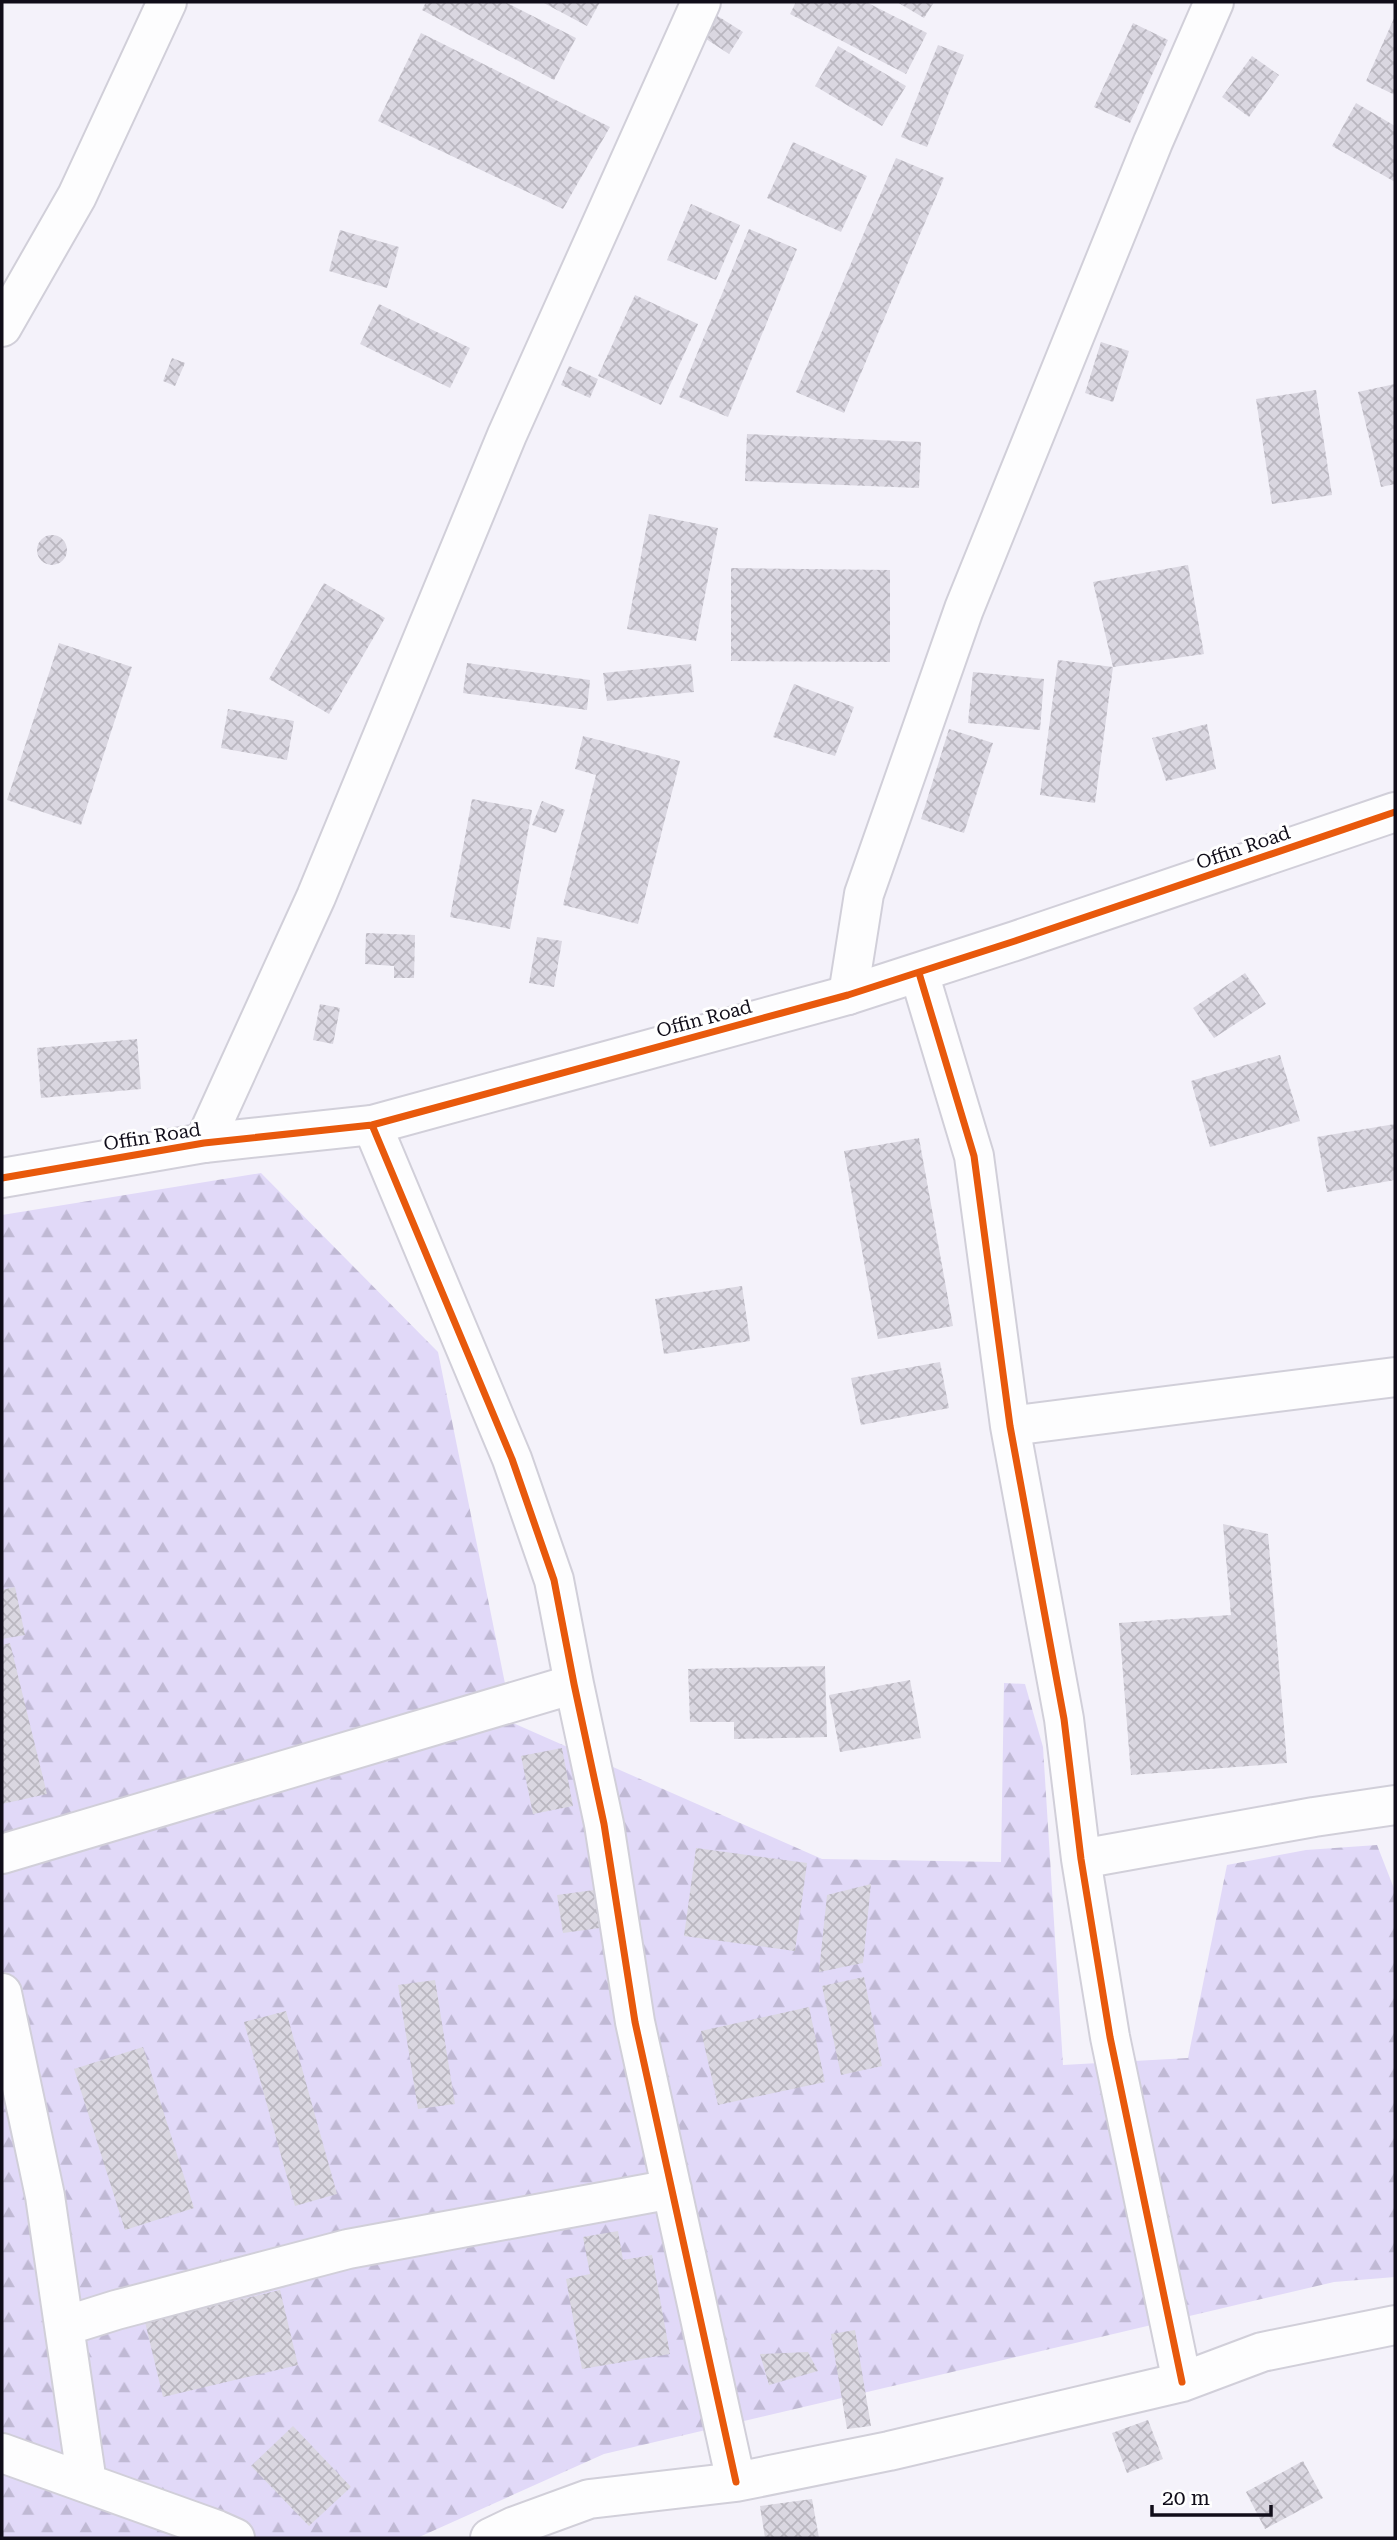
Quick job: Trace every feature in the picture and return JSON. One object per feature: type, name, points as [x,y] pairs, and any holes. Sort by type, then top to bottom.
[{"type":"street","points":[[2,327],[77,196],[167,2]]},
{"type":"street","points":[[204,1143],[316,897],[507,435],[701,2]]},
{"type":"street","points":[[848,995],[864,894],[964,609],[1153,142],[1214,2]]},
{"type":"street","name":"Offin Road","points":[[2,1178],[204,1143],[372,1125],[848,995],[1395,812]]},
{"type":"street","points":[[919,973],[974,1156],[1010,1426],[1064,1719],[1081,1859],[1110,2037],[1182,2382]]},
{"type":"street","points":[[372,1125],[512,1459],[554,1580],[573,1684],[604,1824],[635,2022],[736,2482]]},
{"type":"street","points":[[1010,1426],[1395,1377]]},
{"type":"street","points":[[2,1854],[573,1684]]},
{"type":"street","points":[[1081,1859],[1395,1805]]},
{"type":"street","points":[[2,1993],[45,2196],[87,2483]]},
{"type":"street","points":[[65,2326],[348,2249],[672,2189]]},
{"type":"street","points":[[490,2538],[589,2499],[736,2482],[889,2451],[1182,2382],[1262,2352],[1395,2325]]},
{"type":"street","points":[[2,2453],[235,2538]]},
{"type":"green space","points":[[261,1173],[438,1352],[513,1723],[822,1859],[1001,1862],[1004,1683],[1025,1684],[1043,1747],[1063,2065],[1188,2058],[1227,1865],[1306,1850],[1377,1845],[1395,1891],[1395,2277],[1334,2282],[604,2454],[417,2538],[2,2538],[2,1215]]},
{"type":"building","points":[[426,2],[505,2],[576,38],[554,80],[422,10]]},
{"type":"building","points":[[542,2],[600,2],[587,26]]},
{"type":"building","points":[[796,2],[866,2],[927,33],[906,74],[790,14]]},
{"type":"building","points":[[897,2],[934,2],[924,18]]},
{"type":"building","points":[[716,15],[743,32],[729,54],[703,37]]},
{"type":"building","points":[[1395,16],[1395,95],[1366,81]]},
{"type":"building","points":[[1133,23],[1168,40],[1130,123],[1094,107]]},
{"type":"building","points":[[421,33],[610,127],[563,209],[378,121]]},
{"type":"building","points":[[938,45],[964,55],[927,147],[901,137]]},
{"type":"building","points":[[838,46],[906,86],[882,126],[815,86]]},
{"type":"building","points":[[1252,56],[1279,75],[1249,117],[1222,97]]},
{"type":"building","points":[[1356,103],[1395,126],[1395,182],[1332,146]]},
{"type":"building","points":[[793,142],[867,176],[841,232],[767,198]]},
{"type":"building","points":[[896,158],[944,178],[844,413],[796,392]]},
{"type":"building","points":[[691,204],[740,225],[716,280],[667,260]]},
{"type":"building","points":[[749,229],[797,249],[728,417],[679,397]]},
{"type":"building","points":[[340,230],[399,247],[387,288],[329,271]]},
{"type":"building","points":[[635,295],[698,324],[661,405],[598,376]]},
{"type":"building","points":[[379,304],[470,348],[450,388],[360,344]]},
{"type":"building","points":[[1101,342],[1129,351],[1113,402],[1085,393]]},
{"type":"building","points":[[172,358],[185,363],[175,386],[163,381]]},
{"type":"building","points":[[569,366],[598,379],[590,398],[561,385]]},
{"type":"building","points":[[1395,384],[1395,484],[1381,487],[1358,392]]},
{"type":"building","points":[[1316,390],[1332,495],[1272,504],[1256,399]]},
{"type":"building","points":[[747,434],[921,442],[919,488],[745,481]]},
{"type":"building","points":[[649,514],[718,528],[696,641],[627,629]]},
{"type":"building","points":[[52,535],[63,539],[67,550],[63,561],[52,565],[41,561],[37,550],[41,539]]},
{"type":"building","points":[[1188,565],[1204,654],[1113,667],[1093,582]]},
{"type":"building","points":[[731,568],[890,570],[890,662],[731,661]]},
{"type":"building","points":[[324,583],[385,618],[329,714],[269,679]]},
{"type":"building","points":[[59,643],[132,667],[81,825],[7,800]]},
{"type":"building","points":[[1058,660],[1113,667],[1095,803],[1040,795]]},
{"type":"building","points":[[467,663],[590,680],[587,710],[463,693]]},
{"type":"building","points":[[691,664],[694,692],[607,701],[603,673]]},
{"type":"building","points":[[973,672],[1044,679],[1040,730],[968,723]]},
{"type":"building","points":[[794,684],[854,707],[835,756],[773,737]]},
{"type":"building","points":[[228,709],[294,721],[287,760],[221,748]]},
{"type":"building","points":[[1207,724],[1216,769],[1166,781],[1152,738]]},
{"type":"building","points":[[949,729],[993,743],[964,833],[921,819]]},
{"type":"building","points":[[583,736],[680,761],[638,924],[563,905],[596,775],[575,769]]},
{"type":"building","points":[[472,799],[532,810],[510,929],[450,917]]},
{"type":"building","points":[[542,801],[565,810],[556,833],[532,825]]},
{"type":"building","points":[[366,933],[415,935],[414,978],[394,978],[394,966],[365,964]]},
{"type":"building","points":[[537,937],[562,941],[554,987],[529,983]]},
{"type":"building","points":[[1245,973],[1266,1004],[1214,1038],[1193,1008]]},
{"type":"building","points":[[320,1004],[340,1008],[333,1044],[313,1040]]},
{"type":"building","points":[[137,1039],[141,1089],[41,1098],[37,1048]]},
{"type":"building","points":[[1280,1055],[1300,1121],[1210,1147],[1191,1081]]},
{"type":"building","points":[[1395,1124],[1395,1180],[1327,1192],[1317,1137]]},
{"type":"building","points":[[919,1138],[953,1326],[878,1339],[844,1151]]},
{"type":"building","points":[[742,1286],[750,1341],[664,1354],[655,1299]]},
{"type":"building","points":[[940,1362],[949,1408],[861,1425],[851,1378]]},
{"type":"building","points":[[1223,1524],[1268,1534],[1287,1763],[1131,1775],[1119,1623],[1231,1615]]},
{"type":"building","points":[[15,1587],[25,1635],[2,1639],[2,1590]]},
{"type":"building","points":[[10,1643],[47,1794],[2,1804],[2,1645]]},
{"type":"building","points":[[825,1666],[827,1737],[734,1739],[734,1722],[690,1722],[688,1669]]},
{"type":"building","points":[[910,1680],[921,1738],[840,1752],[829,1695]]},
{"type":"building","points":[[562,1748],[573,1806],[533,1814],[521,1756]]},
{"type":"building","points":[[696,1848],[807,1863],[795,1951],[684,1936]]},
{"type":"building","points":[[871,1884],[863,1963],[819,1972],[827,1895]]},
{"type":"building","points":[[594,1890],[600,1928],[563,1933],[557,1895]]},
{"type":"building","points":[[864,1977],[882,2066],[841,2075],[822,1986]]},
{"type":"building","points":[[435,1980],[455,2104],[418,2109],[398,1985]]},
{"type":"building","points":[[809,2007],[825,2082],[718,2105],[701,2031]]},
{"type":"building","points":[[286,2011],[337,2194],[295,2206],[244,2022]]},
{"type":"building","points":[[143,2047],[194,2208],[125,2230],[74,2069]]},
{"type":"building","points":[[618,2231],[623,2260],[652,2255],[670,2354],[582,2369],[566,2279],[590,2274],[583,2237]]},
{"type":"building","points":[[280,2290],[298,2365],[163,2397],[145,2322]]},
{"type":"building","points":[[855,2330],[871,2426],[847,2429],[831,2334]]},
{"type":"building","points":[[808,2352],[818,2371],[769,2385],[760,2354]]},
{"type":"building","points":[[1148,2420],[1163,2459],[1127,2473],[1112,2433]]},
{"type":"building","points":[[293,2426],[351,2487],[309,2526],[251,2466]]},
{"type":"building","points":[[1303,2461],[1323,2498],[1265,2529],[1246,2492]]},
{"type":"building","points":[[812,2499],[819,2538],[765,2538],[760,2506]]},
{"type":"cycle path","points":[[2,1178],[204,1143],[372,1125],[848,995],[1395,812]]},
{"type":"cycle path","points":[[919,973],[974,1156],[1010,1426],[1064,1719],[1081,1859],[1110,2037],[1182,2382]]},
{"type":"cycle path","points":[[372,1125],[512,1459],[554,1580],[604,1824],[635,2022],[736,2482]]}]
